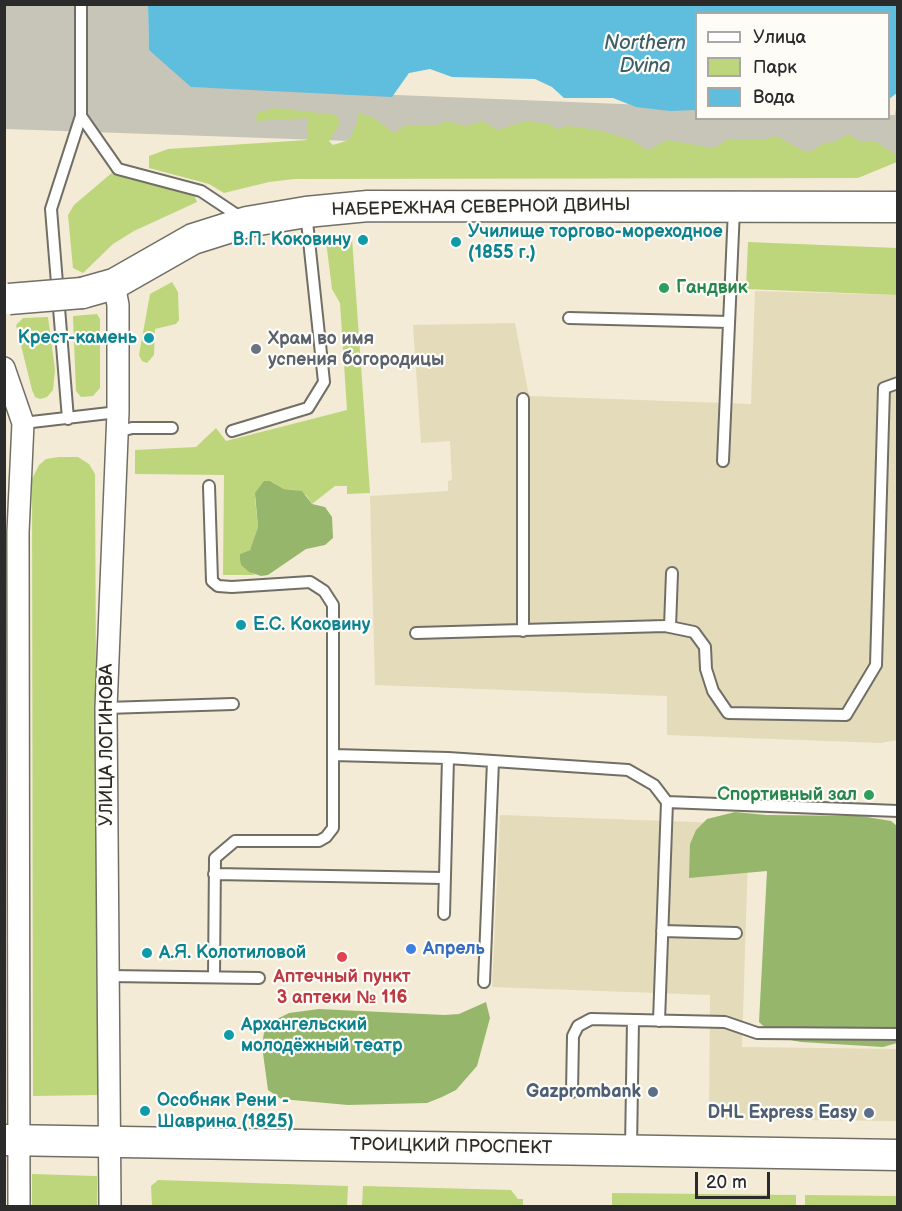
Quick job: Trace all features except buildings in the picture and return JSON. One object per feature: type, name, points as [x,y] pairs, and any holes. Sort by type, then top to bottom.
[{"type":"street","name":"НАБЕРЕЖНАЯ СЕВЕРНОЙ ДВИНЫ","points":[[7,299],[81,293],[114,284],[178,246],[247,222],[306,212],[368,206],[897,207]]},
{"type":"street","name":"УЛИЦА ЛОГИНОВА","points":[[110,1206],[106,708],[117,422],[118,306],[114,284]]},
{"type":"street","points":[[4,368],[23,423],[11,531],[11,1140],[18,1206]]},
{"type":"street","name":"ТРОИЦКИЙ ПРОСПЕКТ","points":[[11,1140],[897,1155]]},
{"type":"lane","points":[[68,418],[51,209],[81,117],[81,4]]},
{"type":"lane","points":[[81,117],[118,169],[201,191],[247,222]]},
{"type":"lane","points":[[723,461],[734,206]]},
{"type":"lane","points":[[232,431],[308,408],[324,382],[306,212]]},
{"type":"lane","points":[[569,318],[729,322]]},
{"type":"lane","points":[[416,633],[670,627],[694,632],[705,647],[706,669],[713,691],[728,713],[846,715],[876,665],[884,388],[897,383]]},
{"type":"lane","points":[[523,399],[523,631]]},
{"type":"lane","points":[[23,423],[68,418],[117,422],[132,428],[171,428]]},
{"type":"lane","points":[[209,486],[212,581],[218,586],[232,587],[310,582],[324,591],[333,605],[333,828],[326,837],[319,841],[235,841],[215,858],[214,977]]},
{"type":"lane","points":[[670,627],[672,573]]},
{"type":"lane","points":[[106,708],[233,704]]},
{"type":"lane","points":[[333,755],[493,760],[628,770],[654,785],[667,802],[659,1021]]},
{"type":"lane","points":[[444,914],[448,758]]},
{"type":"lane","points":[[484,982],[493,760]]},
{"type":"lane","points":[[667,802],[897,811]]},
{"type":"lane","points":[[214,874],[444,878]]},
{"type":"lane","points":[[662,931],[736,933]]},
{"type":"lane","points":[[108,976],[259,978]]},
{"type":"lane","points":[[572,1092],[573,1036],[578,1026],[591,1019],[725,1022],[757,1033],[897,1034]]},
{"type":"lane","points":[[630,1150],[633,1020]]},
{"type":"shaded area","points":[[5,4],[148,5],[149,50],[197,87],[695,107],[695,120],[890,120],[890,115],[895,115],[898,94],[897,160],[5,129]]},
{"type":"shaded area","points":[[755,291],[897,295],[897,740],[881,743],[667,735],[667,696],[375,685],[370,496],[448,491],[448,481],[452,480],[450,441],[421,443],[413,325],[515,323],[529,396],[751,404]]},
{"type":"shaded area","points":[[500,815],[749,824],[742,1047],[897,1049],[897,1121],[709,1119],[710,995],[492,987]]},
{"type":"green space","points":[[275,108],[336,115],[340,123],[329,141],[333,145],[349,140],[357,123],[357,115],[360,113],[374,118],[394,133],[406,125],[438,125],[445,121],[466,126],[483,121],[497,130],[526,121],[548,124],[557,129],[568,126],[598,130],[629,139],[648,150],[668,140],[711,148],[727,139],[762,140],[776,136],[806,152],[814,150],[823,143],[835,142],[848,134],[859,141],[875,141],[896,155],[897,162],[858,178],[294,179],[269,182],[224,193],[209,184],[149,168],[149,156],[168,149],[307,140],[307,118],[256,121],[257,113]]},
{"type":"green space","points":[[114,171],[194,195],[197,202],[134,231],[113,244],[83,273],[73,268],[68,215],[74,205]]},
{"type":"green space","points":[[352,238],[370,493],[347,494],[347,486],[335,486],[312,504],[306,495],[296,490],[284,489],[270,481],[262,486],[255,498],[258,527],[250,550],[240,554],[241,565],[255,575],[223,575],[224,475],[135,474],[135,450],[196,447],[216,428],[226,441],[347,410],[340,303],[332,289],[326,241]]},
{"type":"green space","points":[[748,242],[897,248],[897,295],[746,289]]},
{"type":"green space","points":[[172,282],[178,292],[179,320],[176,324],[155,329],[154,355],[147,363],[142,361],[139,355],[150,294]]},
{"type":"green space","points":[[97,314],[100,319],[100,388],[93,396],[81,397],[76,391],[73,316]]},
{"type":"green space","points":[[48,317],[55,370],[53,390],[47,397],[40,399],[35,397],[32,390],[16,325],[23,318]]},
{"type":"green space","points":[[78,457],[89,464],[95,474],[98,1095],[33,1096],[32,479],[39,465],[46,459]]},
{"type":"green space","points":[[264,481],[270,481],[284,489],[302,491],[312,504],[325,507],[332,517],[333,538],[325,545],[306,549],[268,575],[261,576],[249,572],[241,565],[240,554],[250,550],[258,527],[255,493]]},
{"type":"green space","points":[[735,812],[766,815],[861,816],[891,821],[897,826],[897,1043],[883,1047],[801,1042],[785,1039],[770,1032],[759,1022],[767,871],[689,878],[690,844],[696,830],[707,819]]},
{"type":"green space","points":[[486,1002],[490,1018],[477,1066],[456,1090],[442,1097],[427,1103],[348,1105],[281,1099],[268,1090],[262,1046],[264,1032],[275,1020],[289,1013],[319,1009],[444,1015],[459,1014]]},
{"type":"green space","points":[[32,1174],[97,1176],[97,1206],[32,1206]]},
{"type":"green space","points":[[158,1180],[348,1186],[347,1206],[152,1206],[151,1186]]},
{"type":"green space","points":[[363,1186],[511,1190],[518,1199],[523,1199],[523,1206],[362,1206]]},
{"type":"green space","points":[[612,1193],[796,1195],[796,1206],[612,1206]]},
{"type":"green space","points":[[805,1195],[897,1196],[897,1206],[805,1206]]},
{"type":"water","name":"Northern Dvina","points":[[148,5],[897,5],[897,93],[890,98],[890,12],[695,12],[695,110],[670,111],[636,107],[613,98],[564,98],[552,87],[535,79],[452,77],[430,69],[409,73],[392,97],[191,87],[149,50]]},
{"type":"place","name":"В.П. Коковину","points":[[363,240]]},
{"type":"place","name":"Училище торгово-мореходное (1855 г.)","points":[[456,242]]},
{"type":"place","name":"Гандвик","points":[[664,288]]},
{"type":"place","name":"Крест-камень","points":[[149,338]]},
{"type":"place","name":"Храм во имя успения богородицы","points":[[256,349]]},
{"type":"place","name":"Е.С. Коковину","points":[[241,625]]},
{"type":"place","name":"Спортивный зал","points":[[869,795]]},
{"type":"place","name":"Апрель","points":[[411,949]]},
{"type":"place","name":"А.Я. Колотиловой","points":[[147,953]]},
{"type":"place","name":"Аптечный пункт 3 аптеки № 116","points":[[342,957]]},
{"type":"place","name":"Архангельский молодёжный театр","points":[[229,1035]]},
{"type":"place","name":"Gazprombank","points":[[653,1092]]},
{"type":"place","name":"Особняк Рени - Шаврина (1825)","points":[[145,1111]]},
{"type":"place","name":"DHL Express Easy","points":[[869,1113]]}]
